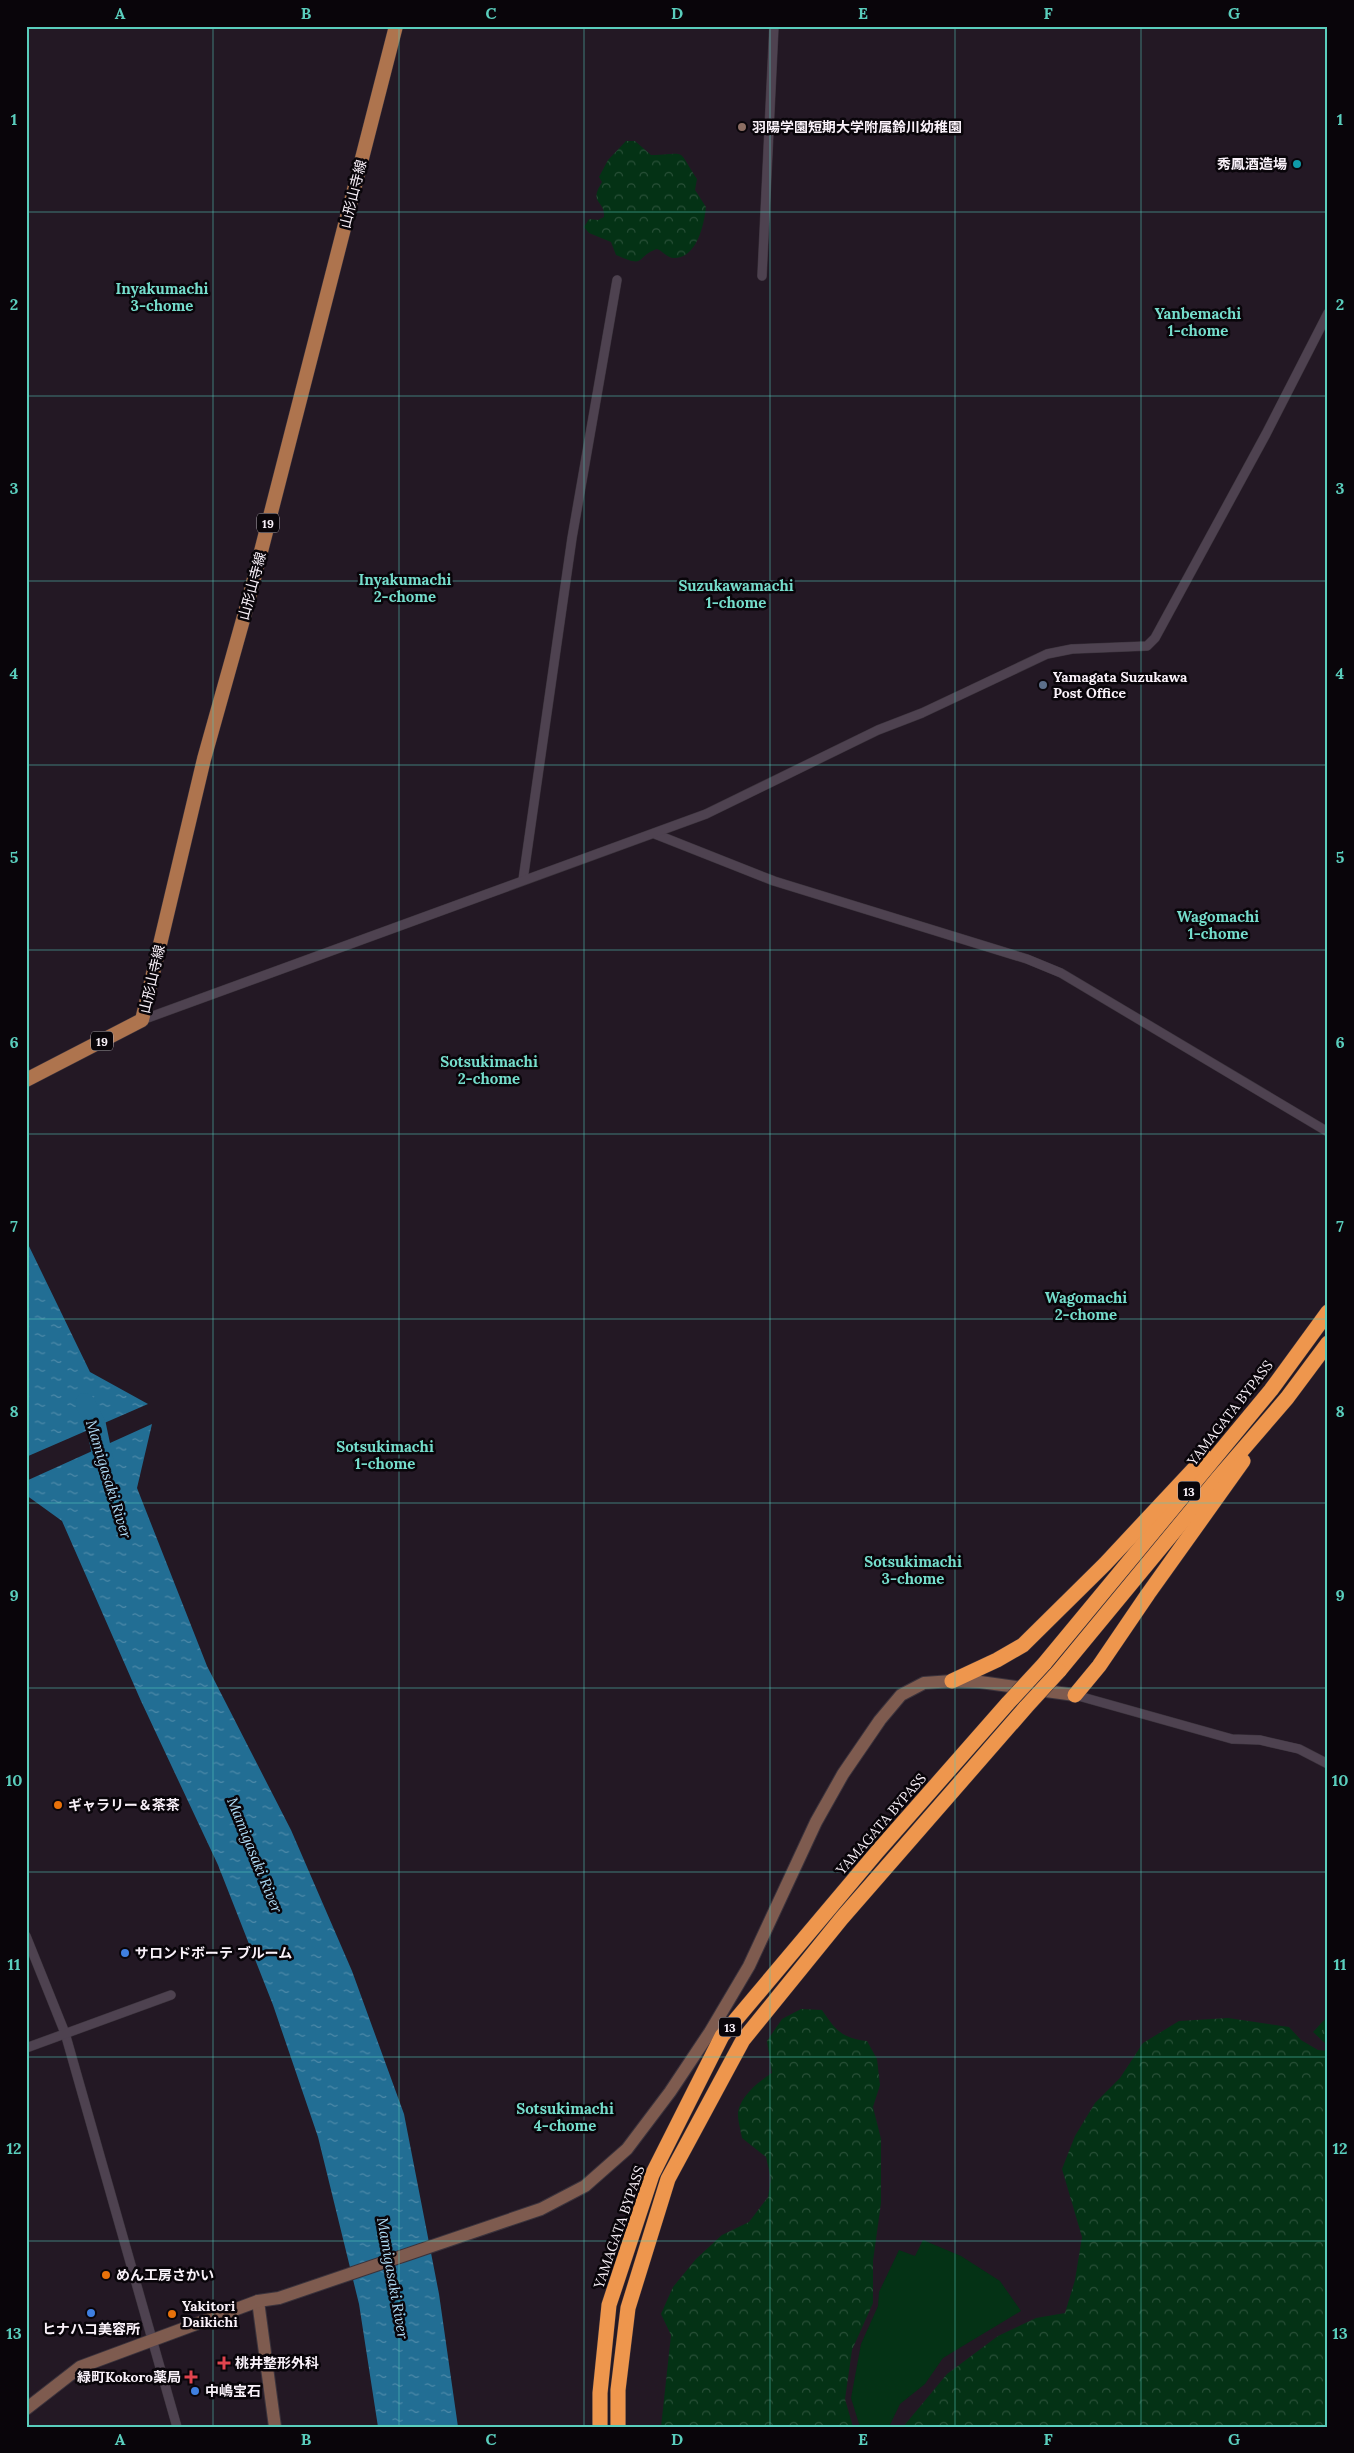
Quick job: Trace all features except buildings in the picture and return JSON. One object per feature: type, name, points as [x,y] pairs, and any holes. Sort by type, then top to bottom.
[{"type":"highway","name":"YAMAGATA BYPASS","points":[[600,2427],[600,2393],[609,2305],[652,2175],[722,2036],[877,1852],[1044,1664],[1271,1390],[1328,1312]]},
{"type":"highway","name":"13","points":[[618,2427],[618,2390],[628,2308],[668,2179],[743,2040],[842,1918],[1059,1671],[1219,1477],[1287,1398],[1328,1343]]},
{"type":"highway","points":[[952,1681],[997,1660],[1023,1645],[1105,1564],[1271,1390]]},
{"type":"highway","points":[[1075,1695],[1099,1666],[1287,1398]]},
{"type":"main road","name":"山形山寺線","points":[[26,1080],[142,1020],[204,759],[248,602],[396,26]]},
{"type":"street","points":[[762,276],[774,26]]},
{"type":"street","points":[[523,880],[572,538],[616,280]]},
{"type":"street","points":[[142,1020],[706,814],[878,730],[922,713],[1047,654],[1072,649],[1147,646],[1155,638],[1266,434],[1328,313]]},
{"type":"street","points":[[655,834],[774,881],[1027,959],[1061,973],[1328,1132]]},
{"type":"street","points":[[26,2408],[80,2367],[258,2301],[279,2298],[541,2210],[584,2186],[627,2149],[670,2092],[710,2032],[749,1966],[816,1822],[843,1774],[901,1695],[924,1683],[980,1682],[1075,1695],[1232,1739],[1260,1740],[1299,1749],[1328,1764]]},
{"type":"street","points":[[26,1936],[65,2033],[154,2338],[177,2427]]},
{"type":"street","points":[[26,2048],[171,1995]]},
{"type":"street","points":[[258,2301],[275,2427]]},
{"type":"green space","points":[[626,141],[635,141],[651,155],[680,155],[697,179],[695,190],[706,207],[705,214],[701,231],[694,247],[682,257],[672,258],[657,249],[637,261],[626,259],[616,255],[611,242],[589,233],[584,227],[589,219],[598,220],[604,217],[604,211],[597,198],[598,189],[602,182],[599,177],[608,160]]},
{"type":"green space","points":[[801,2009],[822,2010],[840,2032],[851,2038],[867,2041],[877,2059],[880,2085],[873,2107],[881,2139],[881,2203],[873,2261],[873,2303],[852,2350],[845,2399],[853,2427],[661,2427],[671,2335],[661,2314],[673,2287],[696,2259],[722,2235],[749,2222],[768,2197],[771,2179],[766,2157],[742,2138],[738,2114],[739,2108],[746,2096],[756,2085],[772,2073],[767,2041],[782,2019]]},
{"type":"green space","points":[[1328,2016],[1328,2046],[1313,2032]]},
{"type":"green space","points":[[1228,2018],[1289,2027],[1301,2040],[1318,2050],[1328,2051],[1328,2427],[903,2427],[947,2374],[998,2336],[1036,2318],[1065,2313],[1075,2280],[1082,2237],[1062,2169],[1075,2136],[1095,2103],[1120,2078],[1143,2043],[1179,2021]]},
{"type":"green space","points":[[923,2240],[961,2256],[1000,2281],[1021,2311],[943,2358],[925,2384],[900,2404],[889,2427],[860,2427],[851,2398],[861,2344],[878,2306],[879,2292],[899,2250],[915,2256]]},
{"type":"water","points":[[26,1240],[90,1372],[148,1404],[26,1457]]},
{"type":"water","points":[[152,1424],[137,1488],[207,1666],[291,1830],[352,1971],[404,2114],[439,2294],[458,2427],[378,2427],[359,2304],[318,2137],[273,2005],[218,1865],[141,1701],[62,1521],[26,1495],[26,1481]]},
{"type":"waterway","name":"Mamigasaki River","points":[[85,1403],[96,1425],[106,1473]]},
{"type":"place","name":"羽陽学園短期大学附属鈴川幼稚園","points":[[742,127]]},
{"type":"place","name":"秀鳳酒造場","points":[[1297,164]]},
{"type":"place","name":"Yamagata Suzukawa Post Office","points":[[1043,685]]},
{"type":"place","name":"ギャラリー＆茶茶","points":[[58,1805]]},
{"type":"place","name":"サロンドボーテ ブルーム","points":[[125,1953]]},
{"type":"place","name":"めん工房さかい","points":[[106,2275]]},
{"type":"place","name":"ヒナハコ美容所","points":[[91,2313]]},
{"type":"place","name":"Yakitori Daikichi","points":[[172,2314]]},
{"type":"place","name":"桃井整形外科","points":[[224,2363]]},
{"type":"place","name":"緑町Kokoro薬局","points":[[191,2377]]},
{"type":"place","name":"中嶋宝石","points":[[195,2391]]},
{"type":"district","name":"Inyakumachi 3-chome","points":[[162,296]]},
{"type":"district","name":"Yanbemachi 1-chome","points":[[1198,322]]},
{"type":"district","name":"Inyakumachi 2-chome","points":[[405,588]]},
{"type":"district","name":"Suzukawamachi 1-chome","points":[[736,594]]},
{"type":"district","name":"Wagomachi 1-chome","points":[[1218,924]]},
{"type":"district","name":"Sotsukimachi 2-chome","points":[[489,1070]]},
{"type":"district","name":"Wagomachi 2-chome","points":[[1086,1306]]},
{"type":"district","name":"Sotsukimachi 1-chome","points":[[385,1454]]},
{"type":"district","name":"Sotsukimachi 3-chome","points":[[913,1570]]},
{"type":"district","name":"Sotsukimachi 4-chome","points":[[565,2116]]}]
